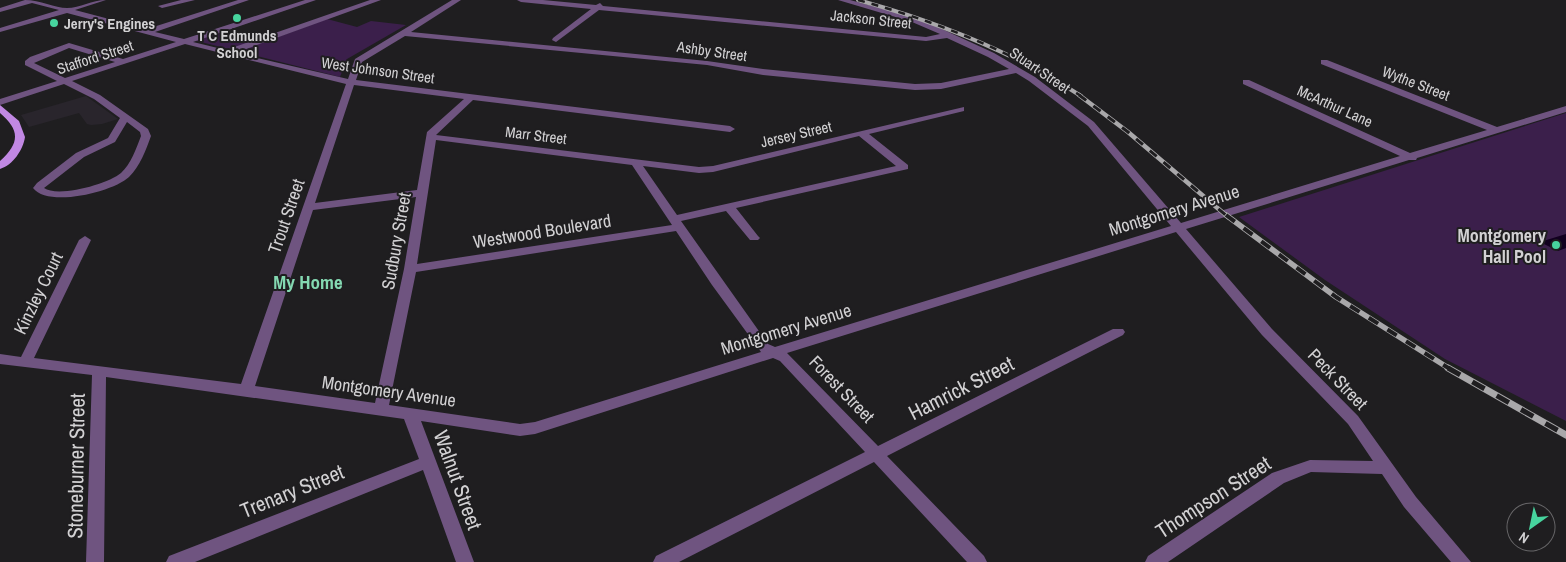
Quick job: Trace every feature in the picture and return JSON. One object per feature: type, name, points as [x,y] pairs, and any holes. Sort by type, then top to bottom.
[{"type":"main road","points":[[0,108],[16,123],[22,142],[0,166]]},
{"type":"street","points":[[0,10],[32,0]]},
{"type":"street","name":"West Johnson Street","points":[[32,0],[226,53],[350,82],[730,129]]},
{"type":"street","points":[[0,30],[102,0]]},
{"type":"street","points":[[162,6],[191,0]]},
{"type":"street","points":[[146,32],[245,0]]},
{"type":"street","name":"Stafford Street","points":[[0,102],[312,0]]},
{"type":"street","points":[[226,53],[377,0]]},
{"type":"street","name":"Trout Street","points":[[246,390],[358,61],[457,0]]},
{"type":"street","name":"Jackson Street","points":[[521,0],[926,38],[950,35]]},
{"type":"street","points":[[556,40],[606,0]]},
{"type":"street","name":"Stuart Street","points":[[842,0],[899,15],[950,35],[1018,70],[1066,104],[1095,128],[1179,227]]},
{"type":"street","name":"Ashby Street","points":[[402,33],[926,87],[1018,70]]},
{"type":"street","points":[[124,62],[69,45],[33,59],[28,63],[97,97],[126,117],[145,131],[146,136],[142,147],[124,177],[98,189],[51,195],[40,192],[38,188],[41,185],[80,155],[112,140],[126,117]]},
{"type":"street","name":"Wythe Street","points":[[1324,62],[1498,131]]},
{"type":"street","name":"McArthur Lane","points":[[1246,82],[1412,158]]},
{"type":"street","name":"Sudbury Street","points":[[381,408],[410,269],[434,128],[471,97]]},
{"type":"street","name":"Jersey Street","points":[[636,163],[699,170],[713,169],[961,109]]},
{"type":"street","name":"Montgomery Avenue","points":[[0,359],[381,408],[520,430],[535,428],[1179,227],[1412,158],[1566,109]]},
{"type":"street","name":"Westwood Boulevard","points":[[410,269],[676,223],[728,206],[904,167],[862,133]]},
{"type":"street","name":"Marr Street","points":[[432,137],[636,163]]},
{"type":"street","name":"Forest Street","points":[[636,163],[763,347],[784,358],[978,562]]},
{"type":"street","points":[[307,207],[422,193]]},
{"type":"street","points":[[728,206],[754,238]]},
{"type":"street","name":"Peck Street","points":[[1179,227],[1267,332],[1353,420],[1410,502],[1462,562]]},
{"type":"street","name":"Kinzley Court","points":[[25,362],[85,240]]},
{"type":"street","name":"Hamrick Street","points":[[662,562],[1118,332]]},
{"type":"street","name":"Stoneburner Street","points":[[95,562],[99,372]]},
{"type":"street","name":"Walnut Street","points":[[410,413],[465,562]]},
{"type":"street","name":"Trenary Street","points":[[175,562],[427,462]]},
{"type":"street","name":"Thompson Street","points":[[1154,562],[1278,478],[1310,466],[1386,468]]},
{"type":"shaded area","points":[[327,19],[357,27],[371,21],[406,25],[347,59],[340,77],[193,40],[218,32],[259,44]]},
{"type":"shaded area","points":[[86,96],[118,119],[91,125],[87,124],[79,113],[29,127],[21,115]]},
{"type":"shaded area","points":[[1566,113],[1566,421],[1445,359],[1325,280],[1239,217]]},
{"type":"shaded area","name":"Montgomery Hall Pool","points":[[1566,234],[1566,248],[1558,251],[1540,242]]},
{"type":"railway","points":[[858,0],[917,18],[974,39],[1028,65],[1081,96]]},
{"type":"railway","points":[[1079,95],[1128,132],[1228,217]]},
{"type":"railway","points":[[1226,215],[1336,297],[1450,369]]},
{"type":"railway","points":[[1448,368],[1566,435]]},
{"type":"place","name":"T C Edmunds School","points":[[237,18]]},
{"type":"place","name":"Jerry's Engines","points":[[54,23]]},
{"type":"place","name":"Montgomery Hall Pool","points":[[1556,245]]},
{"type":"district","name":"My Home","points":[[308,282]]}]
